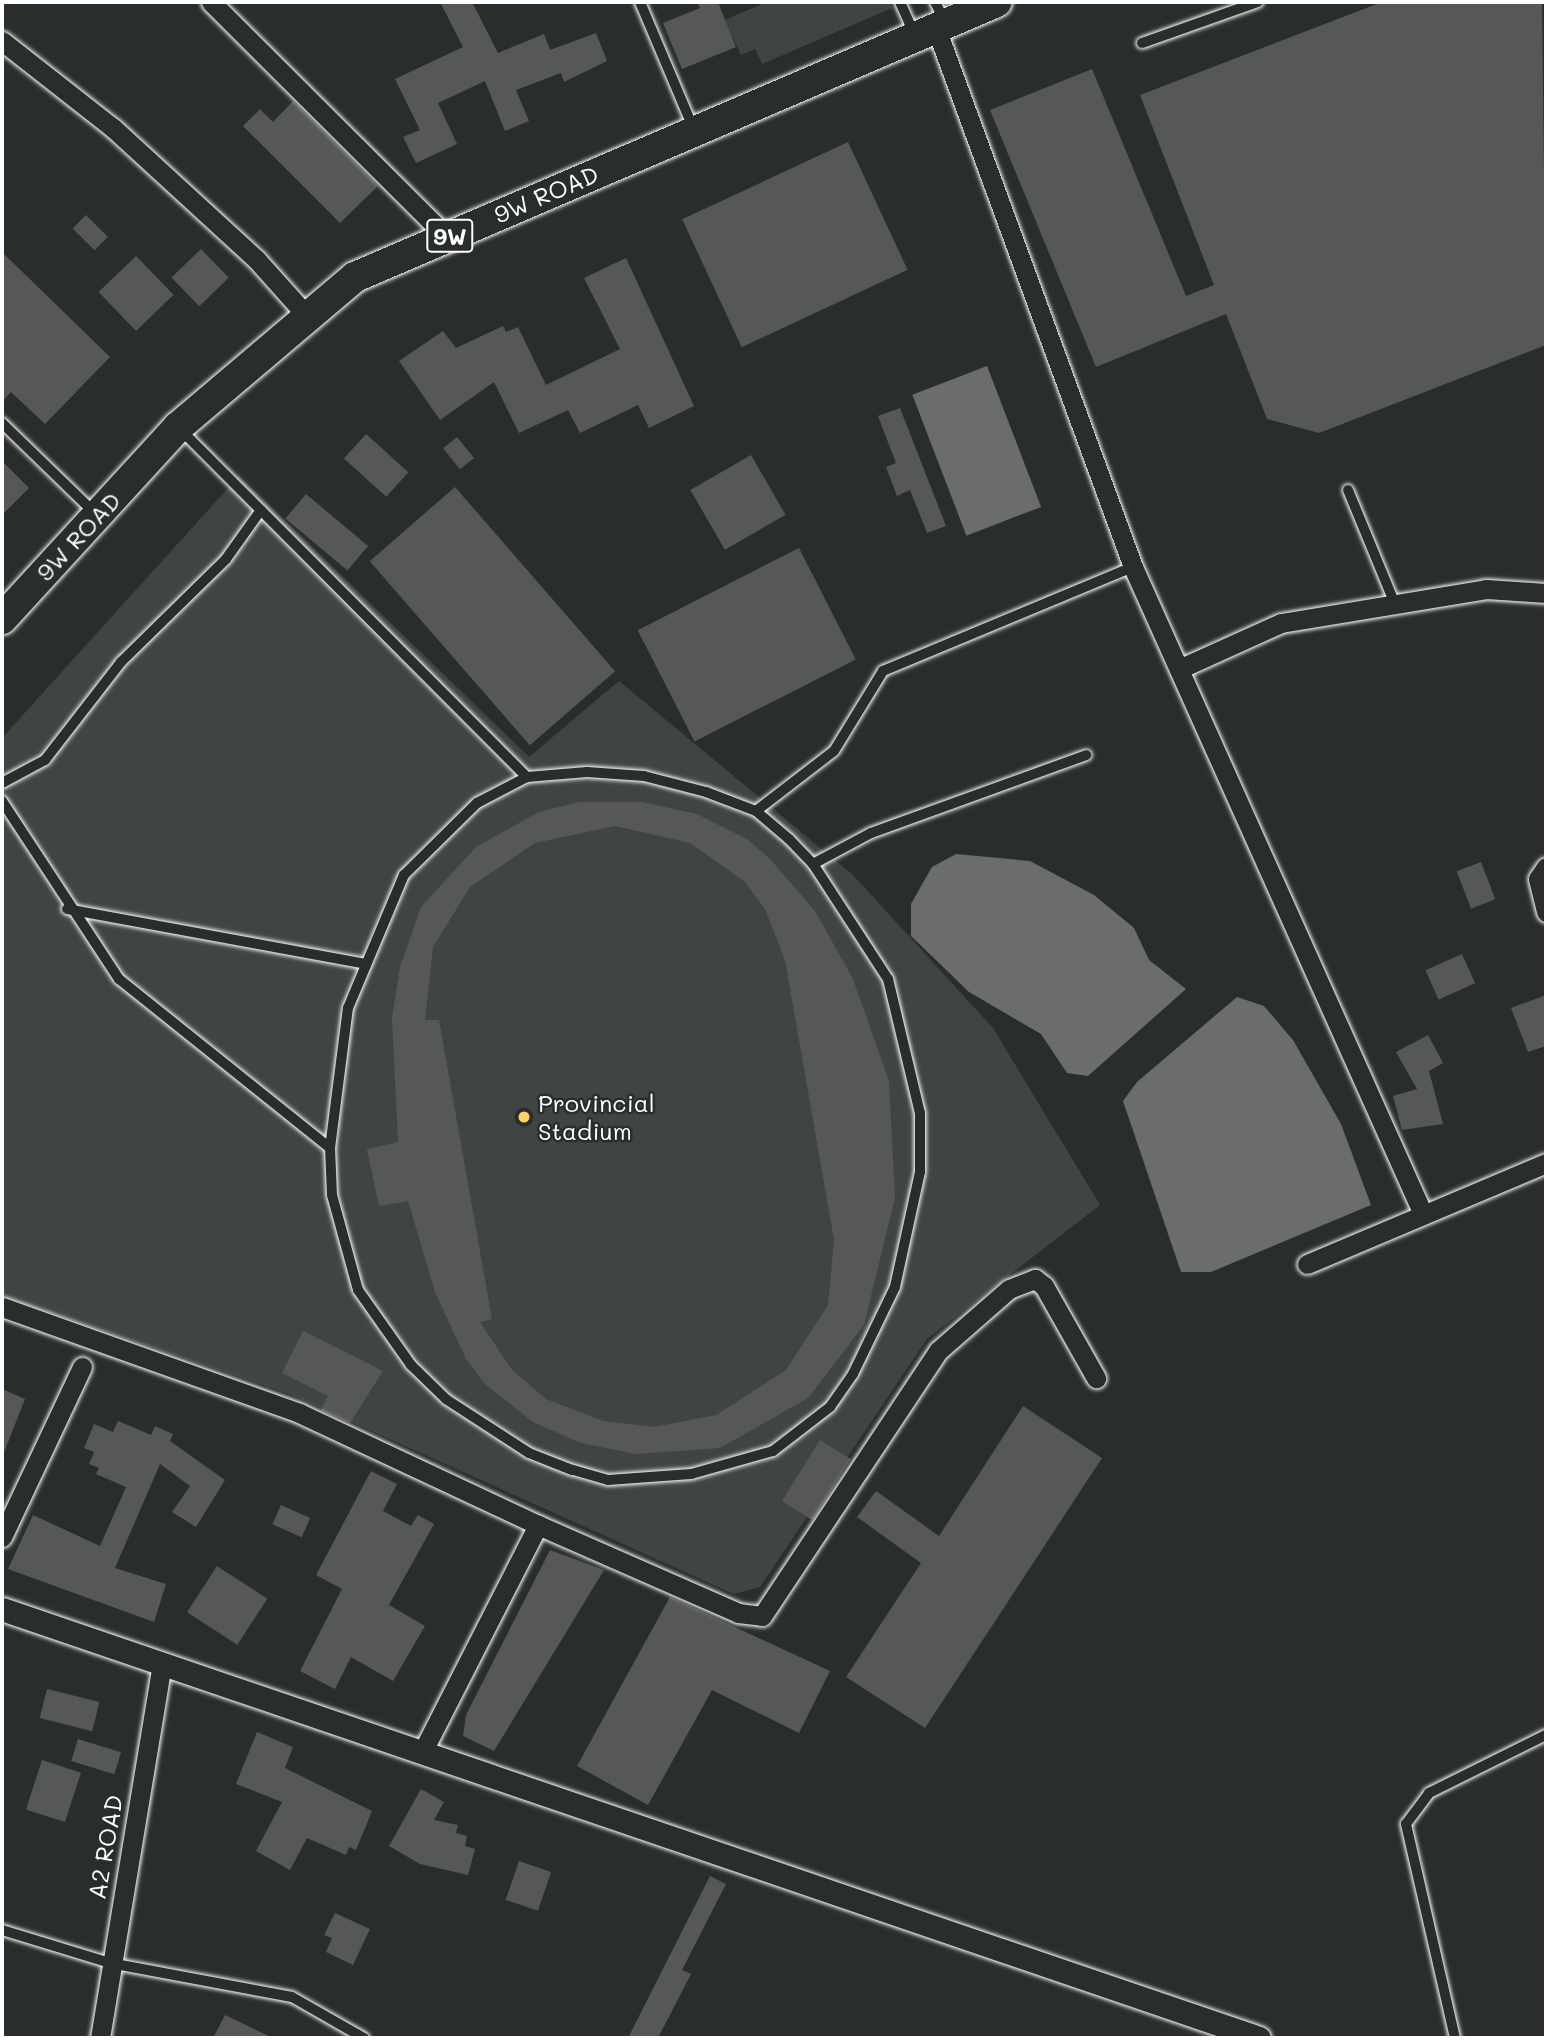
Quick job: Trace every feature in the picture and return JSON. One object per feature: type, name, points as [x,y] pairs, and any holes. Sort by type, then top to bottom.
[{"type":"main road","name":"9W ROAD","points":[[2,619],[178,426],[306,315],[355,277],[695,130],[933,23],[998,2]]},
{"type":"street","points":[[211,2],[447,237]]},
{"type":"street","points":[[933,23],[1133,567],[1422,1212]]},
{"type":"street","points":[[2,41],[113,128],[256,259],[306,315]]},
{"type":"street","points":[[1179,669],[1280,623],[1486,589],[1546,593]]},
{"type":"street","points":[[1546,867],[1538,879],[1546,912]]},
{"type":"street","points":[[1307,1265],[1422,1212],[1546,1163]]},
{"type":"street","points":[[2,1307],[299,1413],[538,1525],[738,1613],[761,1616],[938,1351],[1009,1289],[1035,1279],[1044,1286],[1096,1378]]},
{"type":"street","points":[[2,1537],[82,1367]]},
{"type":"street","points":[[422,1753],[538,1525]]},
{"type":"street","points":[[2,1609],[1259,2038]]},
{"type":"street","name":"A2 ROAD","points":[[100,2038],[110,1963],[162,1664]]},
{"type":"lane","points":[[640,2],[695,130]]},
{"type":"lane","points":[[900,2],[933,23]]},
{"type":"lane","points":[[1142,43],[1258,2]]},
{"type":"lane","points":[[2,423],[97,515]]},
{"type":"lane","points":[[178,426],[527,777]]},
{"type":"lane","points":[[1348,490],[1395,604]]},
{"type":"lane","points":[[2,783],[45,760],[121,662],[226,559],[261,510]]},
{"type":"lane","points":[[756,811],[834,751],[883,671],[1133,567]]},
{"type":"lane","points":[[813,864],[871,833],[1086,755]]},
{"type":"lane","points":[[644,776],[756,811],[813,864],[888,979],[920,1113],[920,1172],[895,1287],[871,1343],[830,1407],[773,1451],[691,1474],[608,1480],[529,1453],[485,1428],[411,1365],[358,1290],[332,1195],[330,1148],[348,1008],[362,963],[404,875],[430,844],[477,803],[527,777],[644,776]]},
{"type":"lane","points":[[2,801],[67,909],[119,979],[170,1026],[330,1148]]},
{"type":"lane","points":[[67,909],[362,963]]},
{"type":"lane","points":[[1455,2038],[1406,1824],[1429,1793],[1546,1735]]},
{"type":"lane","points":[[2,1930],[110,1963],[292,1997],[365,2038]]},
{"type":"shaded area","points":[[766,2],[889,2],[892,8],[762,64],[755,49],[741,55],[725,20]]},
{"type":"shaded area","points":[[987,366],[1041,507],[966,536],[912,395]]},
{"type":"shaded area","name":"Provincial Stadium","points":[[239,476],[529,757],[619,681],[853,875],[993,1028],[1100,1205],[927,1339],[760,1587],[734,1594],[290,1394],[2,1296],[2,738]]},
{"type":"shaded area","points":[[956,854],[1030,861],[1094,895],[1134,928],[1149,960],[1186,989],[1088,1076],[1067,1073],[1041,1034],[969,992],[911,936],[911,904],[932,867]]},
{"type":"shaded area","points":[[1237,997],[1264,1006],[1293,1040],[1341,1124],[1371,1205],[1211,1272],[1181,1272],[1123,1101],[1137,1082]]},
{"type":"building","points":[[440,2],[472,2],[498,53],[544,34],[550,50],[596,33],[607,61],[564,82],[561,73],[516,90],[529,121],[505,131],[485,81],[438,103],[457,144],[416,163],[403,137],[420,130],[395,79],[463,47]]},
{"type":"building","points":[[697,2],[718,2],[736,47],[682,69],[663,23],[700,8]]},
{"type":"building","points":[[1382,2],[1542,2],[1546,345],[1319,433],[1267,419],[1226,314],[1096,367],[990,110],[1092,69],[1186,296],[1214,285],[1140,95]]},
{"type":"building","points":[[293,101],[378,186],[340,223],[243,126],[260,109],[273,122]]},
{"type":"building","points":[[848,142],[908,270],[742,347],[682,219]]},
{"type":"building","points":[[86,215],[108,237],[94,250],[73,228]]},
{"type":"building","points":[[201,249],[229,278],[199,306],[172,277]]},
{"type":"building","points":[[2,252],[110,357],[45,424],[11,392],[2,402]]},
{"type":"building","points":[[136,256],[174,295],[136,331],[99,292]]},
{"type":"building","points":[[626,258],[694,406],[649,428],[638,405],[580,433],[568,410],[519,433],[494,382],[440,420],[399,361],[443,331],[456,348],[503,326],[506,332],[518,327],[546,385],[620,349],[584,278]]},
{"type":"building","points":[[900,408],[946,526],[927,533],[910,490],[897,496],[886,467],[896,463],[878,416]]},
{"type":"building","points":[[366,434],[408,472],[386,497],[344,459]]},
{"type":"building","points":[[457,437],[474,458],[460,469],[443,448]]},
{"type":"building","points":[[751,455],[786,515],[725,550],[690,490]]},
{"type":"building","points":[[2,461],[29,488],[2,515]]},
{"type":"building","points":[[455,487],[615,671],[530,745],[370,561]]},
{"type":"building","points":[[306,494],[368,546],[347,571],[285,519]]},
{"type":"building","points":[[799,548],[856,659],[694,742],[638,630]]},
{"type":"building","points":[[579,802],[642,802],[697,814],[747,839],[770,859],[815,911],[853,979],[889,1081],[895,1198],[864,1325],[808,1398],[720,1448],[636,1454],[581,1443],[533,1422],[485,1384],[466,1359],[435,1292],[408,1201],[379,1206],[367,1149],[398,1142],[392,1018],[400,967],[421,907],[476,847],[539,812]],"holes":[[[615,826],[690,843],[745,882],[765,909],[785,960],[834,1240],[828,1305],[786,1370],[716,1415],[654,1427],[603,1421],[546,1399],[512,1370],[480,1322],[492,1319],[439,1020],[425,1020],[433,947],[470,887],[535,843]]]},
{"type":"building","points":[[1481,862],[1495,899],[1471,909],[1457,871]]},
{"type":"building","points":[[1462,954],[1475,983],[1438,1000],[1425,970]]},
{"type":"building","points":[[1546,995],[1546,1046],[1528,1052],[1511,1008]]},
{"type":"building","points":[[1428,1035],[1443,1063],[1429,1071],[1443,1124],[1402,1130],[1393,1096],[1417,1089],[1396,1052]]},
{"type":"building","points":[[303,1331],[383,1371],[350,1423],[321,1410],[328,1396],[282,1373]]},
{"type":"building","points":[[2,1389],[25,1399],[3,1455],[2,1455]]},
{"type":"building","points":[[1023,1406],[1102,1458],[925,1728],[846,1677],[921,1563],[857,1517],[876,1491],[939,1536]]},
{"type":"building","points":[[118,1421],[151,1435],[155,1426],[173,1434],[170,1441],[225,1480],[196,1527],[172,1512],[190,1486],[160,1464],[115,1568],[166,1584],[154,1622],[8,1569],[33,1515],[100,1546],[126,1487],[96,1474],[99,1468],[89,1464],[94,1452],[84,1448],[94,1424],[113,1432]]},
{"type":"building","points":[[820,1440],[851,1459],[812,1520],[782,1501]]},
{"type":"building","points":[[371,1471],[397,1484],[383,1511],[411,1526],[418,1515],[434,1524],[389,1605],[425,1626],[393,1681],[351,1657],[335,1689],[300,1671],[342,1589],[316,1575]]},
{"type":"building","points":[[281,1505],[310,1518],[302,1537],[272,1524]]},
{"type":"building","points":[[550,1550],[604,1570],[494,1751],[463,1736],[466,1715]]},
{"type":"building","points":[[217,1566],[267,1599],[237,1645],[187,1612]]},
{"type":"building","points":[[670,1597],[830,1671],[799,1733],[712,1690],[648,1805],[577,1766]]},
{"type":"building","points":[[47,1689],[99,1702],[92,1731],[40,1718]]},
{"type":"building","points":[[257,1732],[293,1747],[285,1768],[372,1811],[356,1850],[349,1847],[346,1855],[307,1838],[290,1870],[256,1851],[282,1802],[236,1784]]},
{"type":"building","points":[[78,1739],[121,1752],[114,1774],[71,1761]]},
{"type":"building","points":[[42,1760],[81,1773],[65,1822],[26,1809]]},
{"type":"building","points":[[421,1789],[444,1802],[434,1820],[458,1825],[456,1833],[467,1836],[465,1846],[475,1849],[468,1875],[420,1864],[389,1846]]},
{"type":"building","points":[[519,1861],[551,1872],[538,1911],[506,1900]]},
{"type":"building","points":[[710,1876],[726,1884],[682,1970],[691,1974],[658,2038],[628,2038]]},
{"type":"building","points":[[335,1913],[370,1929],[353,1965],[326,1952],[332,1938],[324,1935]]},
{"type":"building","points":[[225,2015],[273,2038],[213,2038]]},
{"type":"place","name":"Provincial Stadium","points":[[524,1117]]}]
